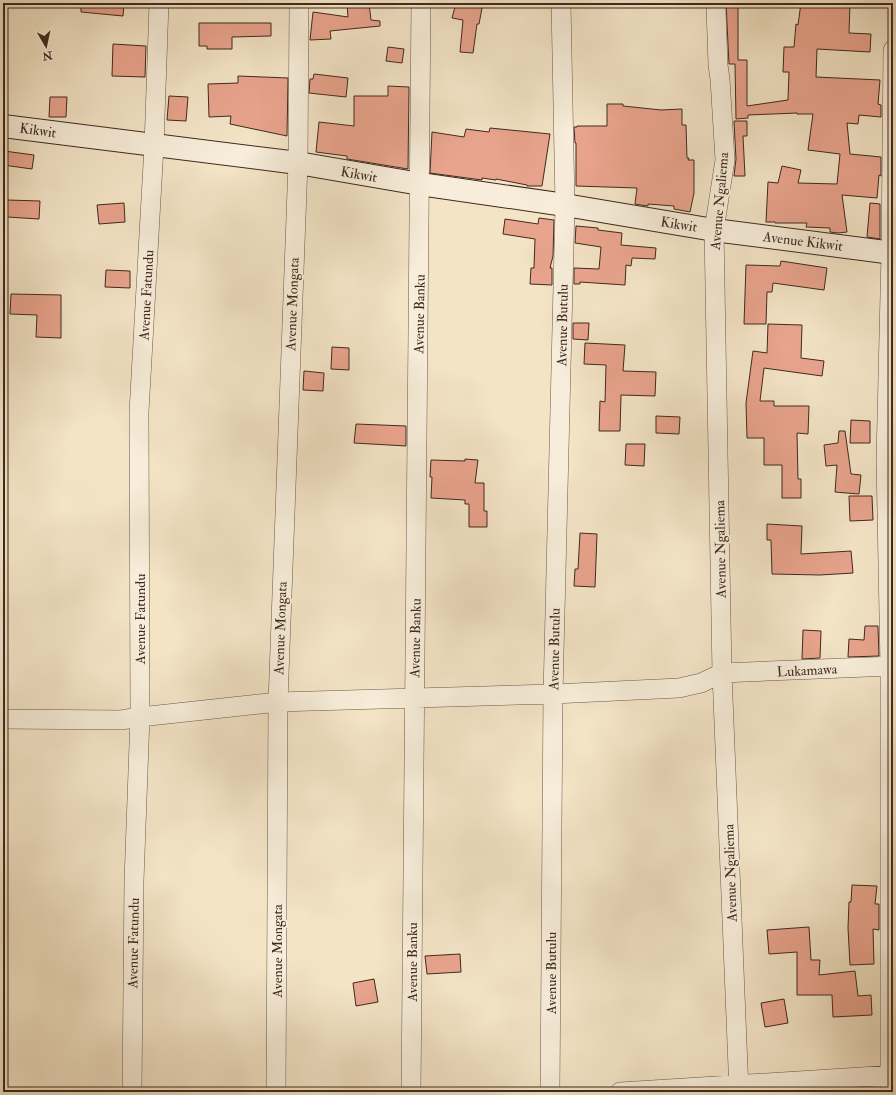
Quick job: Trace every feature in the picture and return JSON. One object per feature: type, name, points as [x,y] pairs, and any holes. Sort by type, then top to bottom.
[{"type":"main road","name":"Kikwit","points":[[3,126],[298,163],[420,184],[564,205],[714,230]]},
{"type":"main road","name":"Avenue Kikwit","points":[[714,230],[892,253]]},
{"type":"street","name":"Avenue Fatundu","points":[[132,1092],[134,881],[140,717],[139,412],[154,146],[159,3]]},
{"type":"street","name":"Avenue Mongata","points":[[276,1092],[278,702],[298,163],[299,3]]},
{"type":"street","name":"Avenue Banku","points":[[411,1092],[421,3]]},
{"type":"street","name":"Avenue Butulu","points":[[550,1092],[553,694],[564,205],[561,3]]},
{"type":"street","name":"Avenue Ngaliema","points":[[716,7],[718,66],[725,160],[714,230],[722,674],[739,1088]]},
{"type":"street","points":[[620,1092],[891,1081],[892,666],[886,460],[892,253],[893,50]]},
{"type":"street","name":"Lukamawa","points":[[722,674],[892,666]]},
{"type":"street","points":[[3,719],[121,720],[278,702],[553,694],[679,688],[701,683],[722,674]]},
{"type":"building","points":[[81,3],[124,3],[123,16],[81,12]]},
{"type":"building","points":[[347,3],[369,3],[371,20],[380,21],[380,26],[330,31],[331,39],[310,40],[313,12],[348,17]]},
{"type":"building","points":[[456,3],[482,8],[479,24],[477,24],[473,53],[460,52],[463,20],[452,18]]},
{"type":"building","points":[[726,3],[738,3],[738,60],[747,60],[747,106],[788,100],[789,72],[783,72],[784,47],[794,47],[796,24],[798,25],[801,3],[850,4],[849,33],[871,34],[870,52],[817,49],[816,77],[880,80],[878,104],[881,105],[881,117],[859,115],[858,124],[847,123],[850,154],[881,157],[881,176],[879,175],[877,198],[842,195],[847,232],[838,233],[830,232],[830,228],[806,227],[807,223],[766,222],[768,182],[778,183],[782,166],[801,170],[798,183],[837,184],[840,154],[808,150],[813,114],[797,113],[748,115],[748,118],[736,119],[735,64],[729,64]]},
{"type":"building","points":[[199,23],[271,23],[271,36],[232,37],[232,49],[207,49],[207,46],[199,46]]},
{"type":"building","points":[[113,44],[146,46],[145,77],[112,76]]},
{"type":"building","points":[[388,47],[404,49],[402,63],[386,61]]},
{"type":"building","points":[[314,74],[348,78],[346,97],[309,93],[310,79],[313,79]]},
{"type":"building","points":[[238,76],[288,78],[287,136],[230,124],[231,116],[209,117],[208,84],[238,83]]},
{"type":"building","points":[[388,86],[409,87],[408,169],[347,159],[347,156],[316,152],[319,122],[354,126],[354,96],[388,96]]},
{"type":"building","points":[[169,96],[188,97],[186,121],[167,120]]},
{"type":"building","points":[[50,97],[67,97],[66,117],[49,117]]},
{"type":"building","points":[[607,104],[623,104],[623,106],[661,110],[682,109],[682,125],[686,125],[687,158],[689,158],[688,160],[694,160],[694,193],[690,212],[674,209],[674,206],[648,204],[648,206],[635,204],[637,188],[576,186],[576,143],[574,127],[607,126]]},
{"type":"building","points":[[734,121],[747,121],[747,136],[743,136],[745,176],[734,176],[736,159]]},
{"type":"building","points":[[490,128],[550,134],[542,186],[527,186],[496,179],[482,178],[482,180],[430,173],[432,132],[464,137],[466,129],[489,132]]},
{"type":"building","points":[[4,151],[34,155],[32,169],[3,165]]},
{"type":"building","points":[[7,200],[40,201],[39,219],[7,217]]},
{"type":"building","points":[[124,203],[125,222],[99,224],[97,205]]},
{"type":"building","points":[[870,203],[880,204],[880,239],[867,237]]},
{"type":"building","points":[[539,218],[554,220],[553,256],[550,268],[552,268],[552,285],[530,284],[531,268],[534,268],[535,239],[503,234],[505,219],[538,224]]},
{"type":"building","points":[[576,226],[598,228],[598,230],[622,233],[621,245],[656,248],[655,259],[632,258],[631,266],[626,265],[625,285],[580,282],[580,284],[574,284],[574,268],[599,269],[601,247],[575,243]]},
{"type":"building","points":[[781,261],[827,268],[824,290],[773,283],[772,292],[767,292],[766,324],[744,324],[746,265],[780,266]]},
{"type":"building","points":[[106,270],[130,271],[130,288],[105,287]]},
{"type":"building","points":[[11,294],[61,295],[61,338],[36,337],[37,315],[10,314]]},
{"type":"building","points":[[573,323],[589,323],[588,340],[573,339]]},
{"type":"building","points":[[768,324],[802,325],[801,358],[824,361],[822,376],[764,368],[760,401],[774,401],[774,406],[809,406],[808,434],[797,433],[798,479],[801,479],[801,498],[782,498],[782,465],[764,465],[764,438],[747,438],[746,403],[753,351],[767,353]]},
{"type":"building","points":[[585,343],[625,345],[623,371],[656,372],[655,396],[621,395],[620,431],[599,431],[600,401],[605,402],[606,365],[584,364]]},
{"type":"building","points":[[332,347],[349,348],[349,370],[331,369]]},
{"type":"building","points":[[304,371],[324,373],[323,391],[303,390]]},
{"type":"building","points":[[656,416],[680,417],[679,434],[656,433]]},
{"type":"building","points":[[851,420],[870,421],[870,443],[850,443]]},
{"type":"building","points":[[356,424],[406,426],[406,446],[354,443]]},
{"type":"building","points":[[839,431],[845,431],[851,474],[861,475],[859,494],[835,492],[837,465],[826,466],[824,445],[838,443]]},
{"type":"building","points":[[626,444],[645,444],[644,466],[625,465]]},
{"type":"building","points":[[465,459],[478,460],[475,483],[484,483],[484,511],[487,511],[487,527],[469,527],[469,504],[465,504],[465,500],[431,498],[431,460],[465,461]]},
{"type":"building","points":[[849,496],[872,496],[873,520],[850,521]]},
{"type":"building","points":[[767,524],[802,526],[801,554],[851,551],[853,573],[820,575],[772,574],[771,540],[767,540]]},
{"type":"building","points":[[580,533],[597,534],[595,587],[574,586],[575,569],[578,569]]},
{"type":"building","points":[[865,626],[878,626],[879,656],[848,657],[849,639],[864,640]]},
{"type":"building","points":[[803,630],[821,631],[820,658],[802,659]]},
{"type":"building","points":[[852,885],[877,886],[875,904],[879,904],[879,930],[873,929],[874,964],[850,965],[848,928],[849,902],[851,902]]},
{"type":"building","points":[[809,927],[811,960],[820,960],[819,975],[855,971],[858,996],[871,995],[872,1015],[833,1017],[832,995],[797,995],[797,952],[769,954],[767,930]]},
{"type":"building","points":[[460,954],[461,972],[427,974],[425,956]]},
{"type":"building","points":[[374,979],[378,1002],[356,1006],[353,983]]},
{"type":"building","points":[[784,999],[788,1023],[765,1027],[761,1003]]}]
